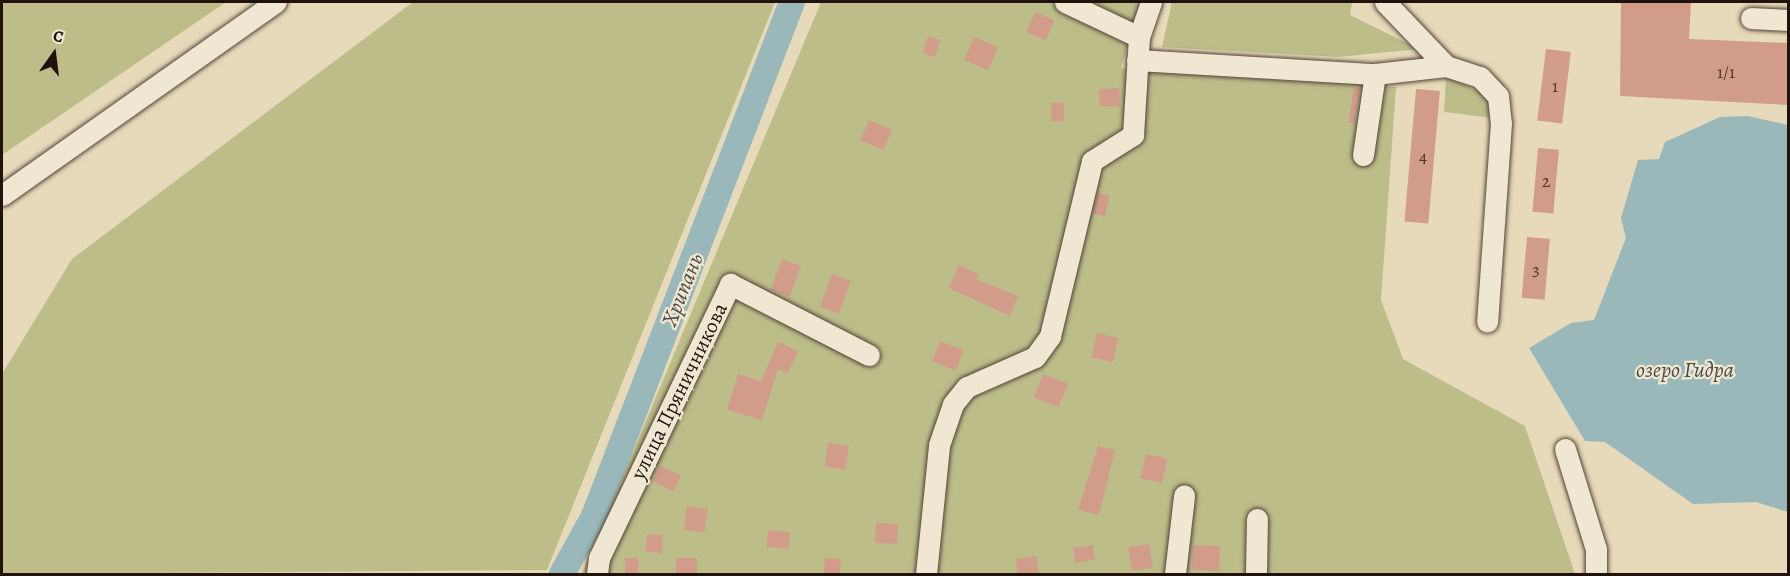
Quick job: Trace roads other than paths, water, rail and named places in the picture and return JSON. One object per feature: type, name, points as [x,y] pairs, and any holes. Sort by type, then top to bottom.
[{"type":"street","points":[[2,195],[276,2]]},
{"type":"street","points":[[1065,2],[1139,37]]},
{"type":"street","points":[[926,574],[939,446],[953,404],[967,387],[1035,357],[1050,336],[1092,161],[1133,135],[1139,37],[1151,2]]},
{"type":"street","points":[[1385,2],[1446,66],[1486,84],[1498,96],[1501,123],[1486,322]]},
{"type":"street","points":[[1751,18],[1788,20]]},
{"type":"street","points":[[1137,60],[1375,74],[1446,66]]},
{"type":"street","points":[[1363,155],[1375,74]]},
{"type":"street","points":[[1486,84],[1508,85]]},
{"type":"street","name":"улица Пряничникова","points":[[597,574],[599,558],[730,284],[869,355]]},
{"type":"street","points":[[1565,449],[1596,549],[1596,574]]},
{"type":"street","points":[[1175,574],[1184,496]]},
{"type":"street","points":[[1256,574],[1257,519]]},
{"type":"water","name":"озеро Гидра","points":[[1748,116],[1788,125],[1788,512],[1756,502],[1693,504],[1605,442],[1585,441],[1529,348],[1571,323],[1594,320],[1626,238],[1621,218],[1638,160],[1659,159],[1665,142],[1720,117]]},
{"type":"waterway","name":"Хрипань","points":[[562,574],[594,516],[792,2]]}]
